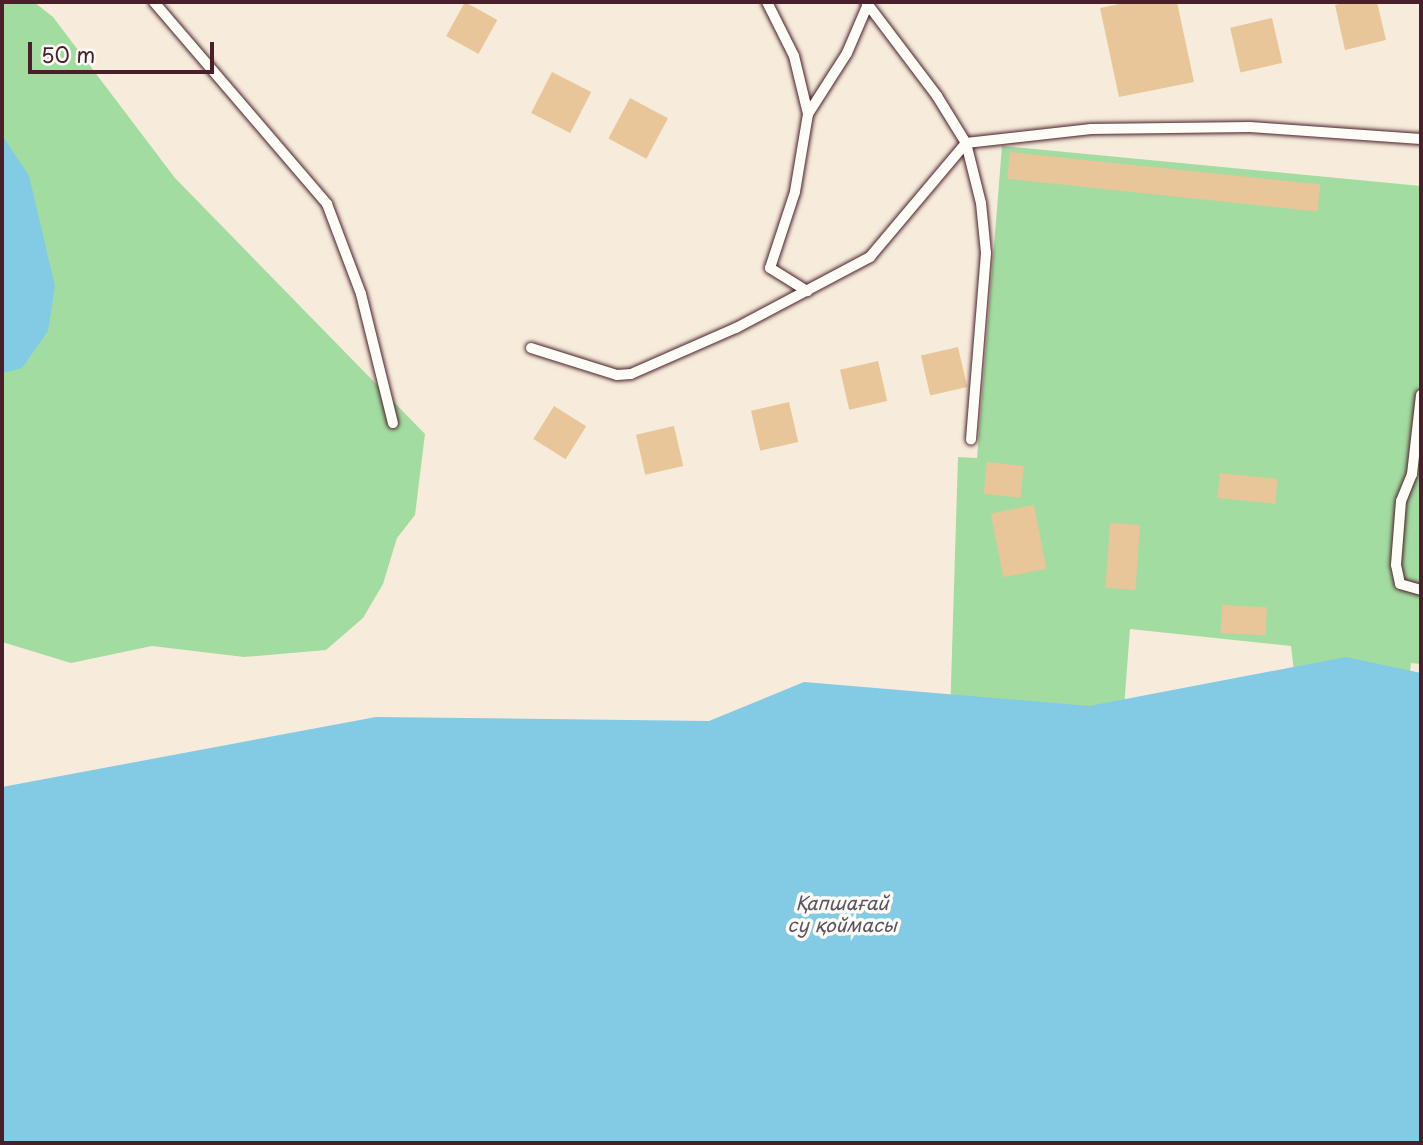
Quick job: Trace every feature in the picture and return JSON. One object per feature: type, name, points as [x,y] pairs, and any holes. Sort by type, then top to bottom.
[{"type":"lane","points":[[154,2],[327,204],[361,294],[393,423]]},
{"type":"lane","points":[[767,2],[794,56],[808,114],[796,192],[770,268],[807,290]]},
{"type":"lane","points":[[808,114],[847,53],[867,3]]},
{"type":"lane","points":[[867,3],[937,96],[965,143],[981,203],[986,253],[971,439]]},
{"type":"lane","points":[[531,348],[617,374],[631,374],[736,328],[857,266],[882,246],[965,143],[1091,129],[1250,127],[1421,139]]},
{"type":"lane","points":[[1421,395],[1412,474],[1401,501],[1396,565],[1400,584],[1421,590]]},
{"type":"green space","points":[[2,2],[34,2],[53,17],[175,178],[425,434],[415,515],[397,538],[383,584],[363,618],[326,650],[244,657],[152,646],[71,663],[2,642]]},
{"type":"green space","points":[[1002,146],[1421,186],[1421,664],[1411,663],[1409,682],[1294,672],[1291,646],[1130,629],[1122,734],[949,749],[958,457],[977,458]]},
{"type":"water","points":[[2,135],[29,176],[55,286],[48,331],[22,368],[2,373]]},
{"type":"water","name":"Қапшағай су қоймасы","points":[[1346,657],[1421,673],[1421,1143],[2,1143],[2,787],[376,717],[709,721],[804,682],[1089,706]]},
{"type":"building","points":[[465,2],[497,20],[478,54],[446,36]]},
{"type":"building","points":[[1129,2],[1177,2],[1194,82],[1119,97],[1100,8]]},
{"type":"building","points":[[1347,2],[1377,2],[1386,40],[1345,50],[1335,5]]},
{"type":"building","points":[[1272,18],[1282,63],[1240,72],[1230,28]]},
{"type":"building","points":[[552,72],[591,92],[570,133],[531,113]]},
{"type":"building","points":[[630,98],[668,118],[646,159],[608,139]]},
{"type":"building","points":[[1010,152],[1320,185],[1317,211],[1007,179]]},
{"type":"building","points":[[958,347],[967,387],[930,395],[921,356]]},
{"type":"building","points":[[878,361],[887,401],[849,410],[840,370]]},
{"type":"building","points":[[789,402],[798,442],[760,451],[751,411]]},
{"type":"building","points":[[554,406],[586,426],[566,459],[533,439]]},
{"type":"building","points":[[674,426],[683,466],[645,475],[636,435]]},
{"type":"building","points":[[987,462],[1024,466],[1020,498],[984,494]]},
{"type":"building","points":[[1220,473],[1278,479],[1275,504],[1217,498]]},
{"type":"building","points":[[1034,505],[1046,569],[1003,577],[991,513]]},
{"type":"building","points":[[1110,523],[1140,525],[1135,590],[1105,588]]},
{"type":"building","points":[[1222,605],[1267,607],[1265,635],[1221,633]]}]
